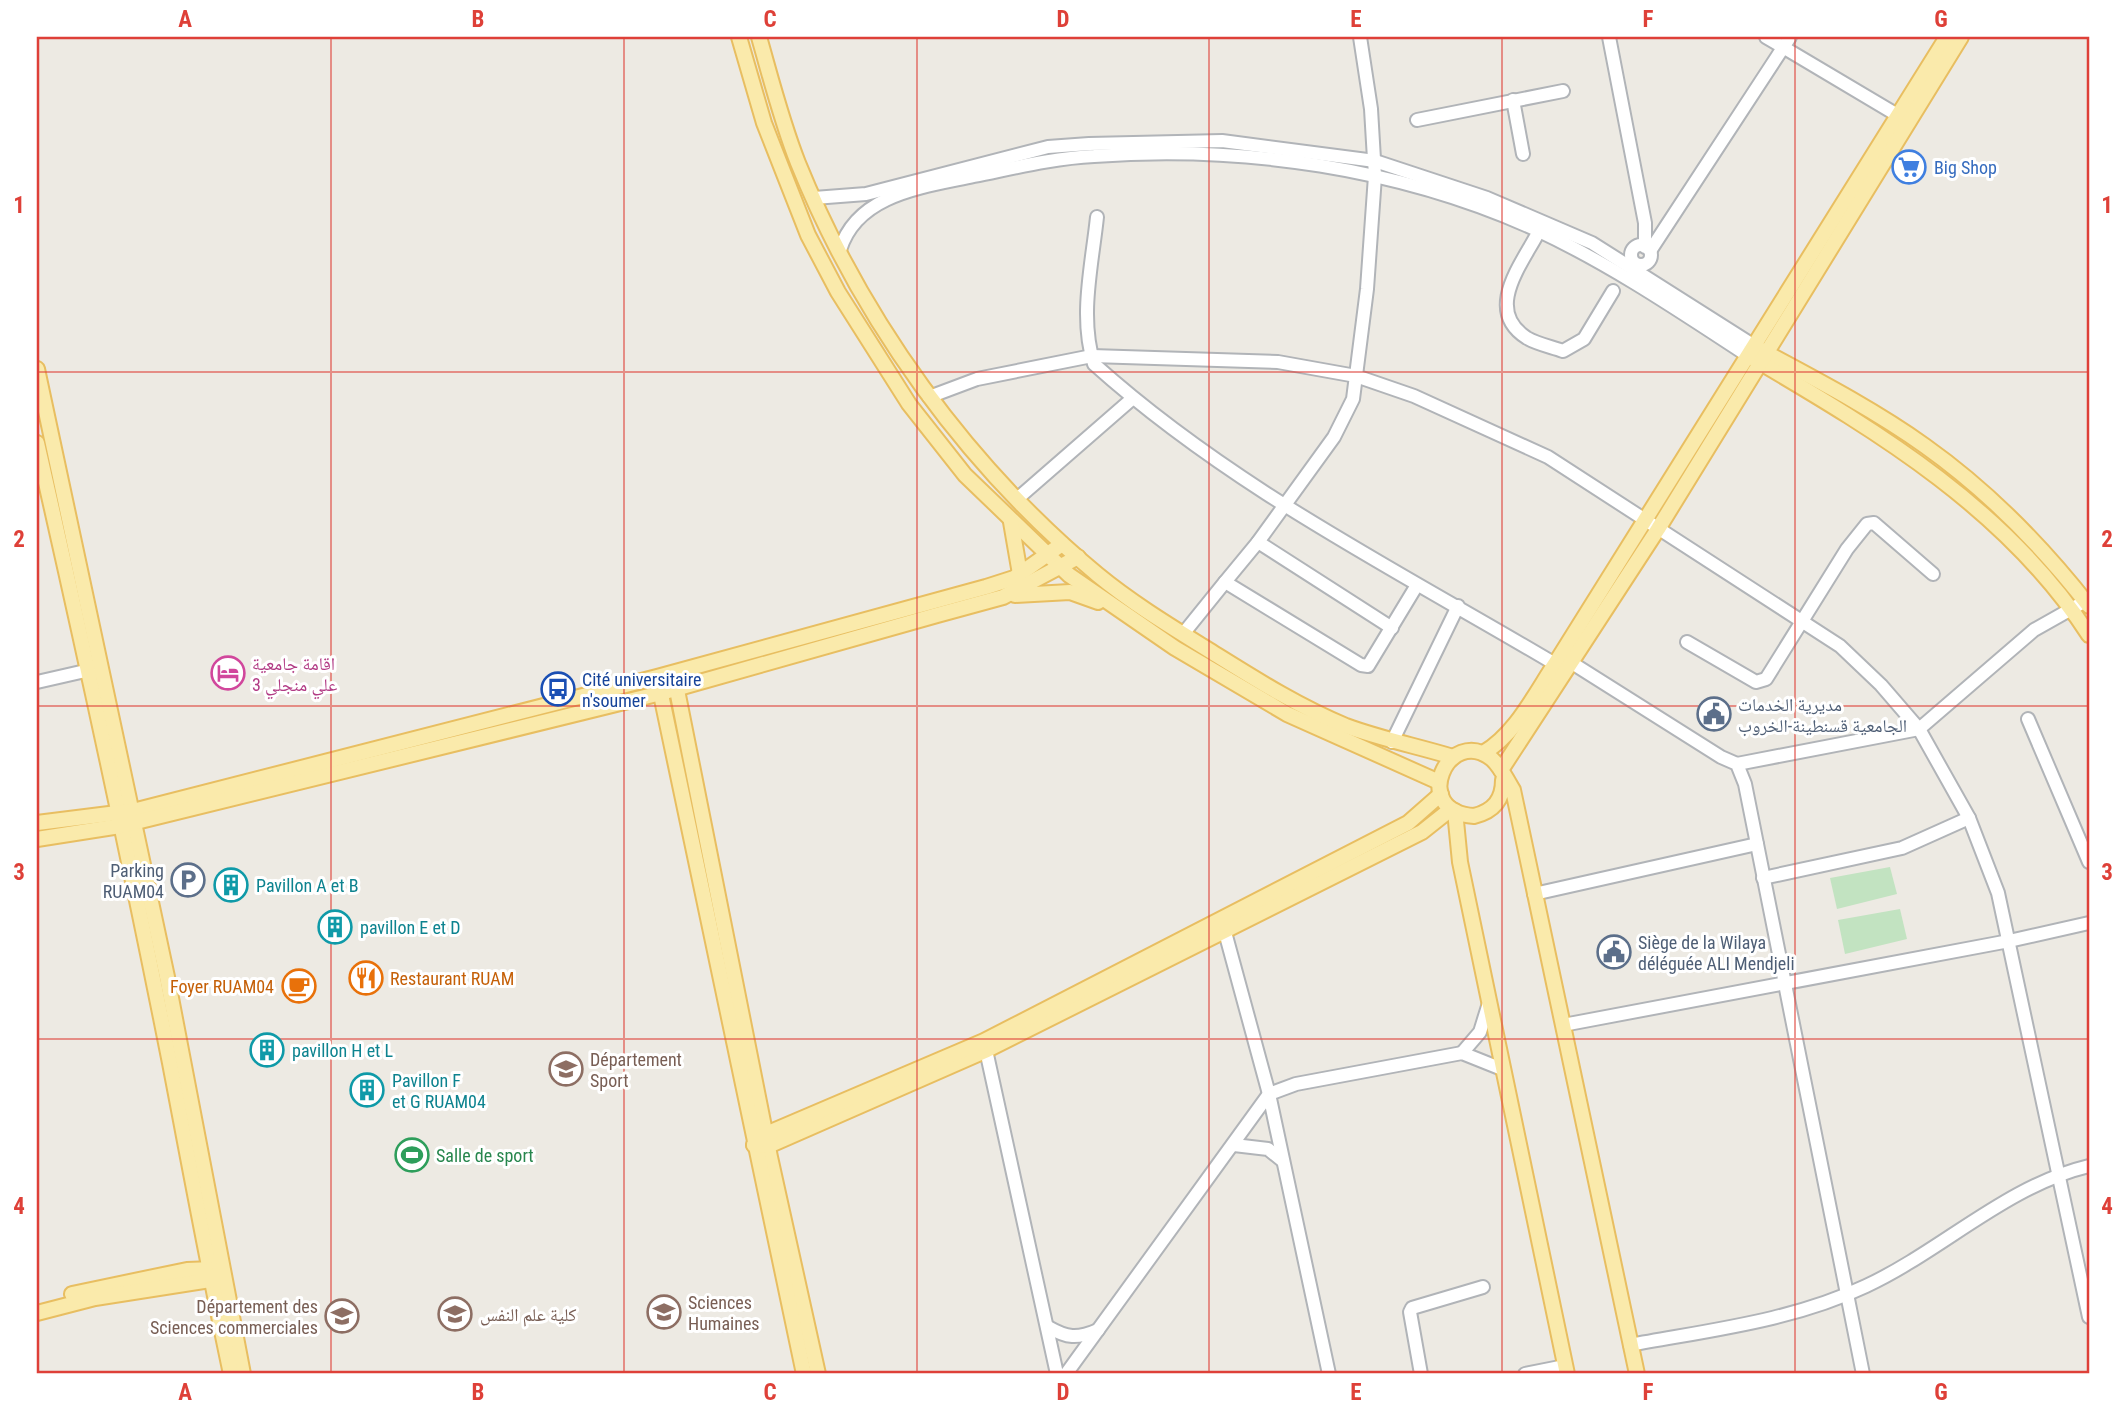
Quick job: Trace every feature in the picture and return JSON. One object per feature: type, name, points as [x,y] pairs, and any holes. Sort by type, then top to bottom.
[{"type":"main road","points":[[739,37],[764,123],[808,234],[838,292],[930,431],[965,475],[1046,556],[1112,607],[1287,715],[1440,788],[1453,810],[1460,862],[1566,1370]]},
{"type":"main road","points":[[759,37],[797,162],[839,250],[876,317],[929,397],[1017,499],[1078,557],[1183,634],[1274,690],[1344,725],[1392,742],[1453,757]]},
{"type":"main road","points":[[1453,810],[1475,816],[1485,813],[1499,800],[1502,775],[1902,118],[1947,37]]},
{"type":"main road","points":[[1902,118],[1961,37]]},
{"type":"main road","points":[[1759,355],[1901,431],[1956,470],[2038,546],[2088,602]]},
{"type":"main road","points":[[1759,355],[1938,475],[1989,516],[2057,591],[2089,635]]},
{"type":"main road","points":[[37,369],[126,819],[167,977],[231,1374]]},
{"type":"main road","points":[[37,443],[95,669]]},
{"type":"main road","points":[[1010,520],[1018,580]]},
{"type":"main road","points":[[1224,926],[1408,823],[1440,788],[1446,764],[1453,757],[1471,751],[1483,753],[1493,748],[1513,725],[1652,526]]},
{"type":"main road","points":[[1003,597],[1018,580],[1062,544]]},
{"type":"main road","points":[[37,839],[661,693],[1060,567],[1078,557]]},
{"type":"main road","points":[[37,823],[126,819],[657,677],[1003,597],[1046,591],[1070,592],[1112,607]]},
{"type":"main road","points":[[674,673],[804,1374]]},
{"type":"main road","points":[[657,677],[818,1374]]},
{"type":"main road","points":[[1483,753],[1513,790],[1516,801],[1637,1374]]},
{"type":"main road","points":[[763,1142],[986,1046],[1224,926],[1422,832],[1453,810]]},
{"type":"main road","points":[[37,1304],[90,1289],[213,1273]]},
{"type":"main road","points":[[37,1313],[213,1273]]},
{"type":"main road","points":[[213,1273],[243,1374]]},
{"type":"street","points":[[1183,634],[1258,542],[1343,424],[1353,399],[1367,289],[1375,176],[1360,37]]},
{"type":"street","points":[[1609,37],[1648,249]]},
{"type":"street","points":[[1766,37],[1787,42],[1902,118]]},
{"type":"street","points":[[1648,249],[1787,42]]},
{"type":"street","points":[[1417,120],[1563,92]]},
{"type":"street","points":[[1513,100],[1523,155]]},
{"type":"street","points":[[839,250],[851,224],[873,204],[1048,148],[1183,141],[1287,147],[1375,161],[1523,213],[1592,243],[1759,355]]},
{"type":"street","points":[[814,198],[866,194],[990,167],[1095,156],[1264,159],[1413,183],[1632,270]]},
{"type":"street","points":[[1097,217],[1088,301],[1087,330],[1092,356],[1094,364],[1132,398],[1282,506],[1555,664],[1572,663],[1721,757],[1737,764],[1919,729],[2034,630],[2088,602]]},
{"type":"street","points":[[1539,231],[1504,303],[1507,317],[1527,338],[1563,351],[1584,339],[1613,291]]},
{"type":"street","points":[[1632,270],[1634,250],[1648,249]]},
{"type":"street","points":[[929,397],[977,379],[1092,356],[1278,362],[1356,376],[1414,396],[1548,457],[1840,646],[1881,685],[1919,729],[1969,818],[1998,893],[2089,1317]]},
{"type":"street","points":[[1017,499],[1132,398]]},
{"type":"street","points":[[1687,642],[1756,682],[1763,681],[1771,674],[1801,621],[1867,523],[1874,523],[1933,574]]},
{"type":"street","points":[[1258,542],[1392,628]]},
{"type":"street","points":[[1224,582],[1361,665],[1368,666],[1417,585]]},
{"type":"street","points":[[1392,742],[1458,606]]},
{"type":"street","points":[[37,682],[95,669]]},
{"type":"street","points":[[2028,719],[2089,862]]},
{"type":"street","points":[[1737,764],[1745,784],[1845,1296],[1863,1374]]},
{"type":"street","points":[[1763,878],[1902,848],[1969,818]]},
{"type":"street","points":[[1534,894],[1757,844]]},
{"type":"street","points":[[1563,1025],[2009,941],[2089,923]]},
{"type":"street","points":[[1224,926],[1269,1094],[1329,1374]]},
{"type":"street","points":[[1462,1053],[1480,1032],[1489,1002]]},
{"type":"street","points":[[986,1046],[1057,1374]]},
{"type":"street","points":[[1066,1374],[1269,1094],[1296,1084],[1462,1053],[1502,1069]]},
{"type":"street","points":[[1234,1144],[1268,1149],[1283,1161]]},
{"type":"street","points":[[1630,1345],[1735,1327],[1845,1296],[1907,1265],[2031,1186],[2059,1173],[2089,1166]]},
{"type":"street","points":[[1421,1374],[1408,1317],[1412,1308],[1483,1287]]},
{"type":"street","points":[[1048,1327],[1063,1336],[1074,1338],[1101,1328]]},
{"type":"street","points":[[1525,1374],[1566,1370]]},
{"type":"green space","points":[[1890,867],[1897,894],[1837,909],[1830,878]]},
{"type":"green space","points":[[1900,909],[1907,939],[1845,954],[1838,920]]},
{"type":"place","name":"Big Shop","points":[[1909,167]]},
{"type":"place","name":"اقامة جامعية علي منجلي 3","points":[[228,673]]},
{"type":"place","name":"Cité universitaire n'soumer","points":[[558,689]]},
{"type":"place","name":"مديرية الخدمات الجامعية قسنطينة-الخروب","points":[[1714,714]]},
{"type":"place","name":"Parking RUAM04","points":[[188,880]]},
{"type":"place","name":"Pavillon A et B","points":[[231,885]]},
{"type":"place","name":"pavillon E et D","points":[[335,927]]},
{"type":"place","name":"Siège de la Wilaya déléguée ALI Mendjeli","points":[[1614,952]]},
{"type":"place","name":"Restaurant RUAM","points":[[366,978]]},
{"type":"place","name":"Foyer RUAM04","points":[[299,986]]},
{"type":"place","name":"pavillon H et L","points":[[267,1050]]},
{"type":"place","name":"Département Sport","points":[[566,1069]]},
{"type":"place","name":"Pavillon F et G RUAM04","points":[[367,1090]]},
{"type":"place","name":"Salle de sport","points":[[412,1155]]},
{"type":"place","name":"Sciences Humaines","points":[[664,1312]]},
{"type":"place","name":"كلية علم النفس","points":[[455,1314]]},
{"type":"place","name":"Département des Sciences commerciales","points":[[342,1316]]}]
